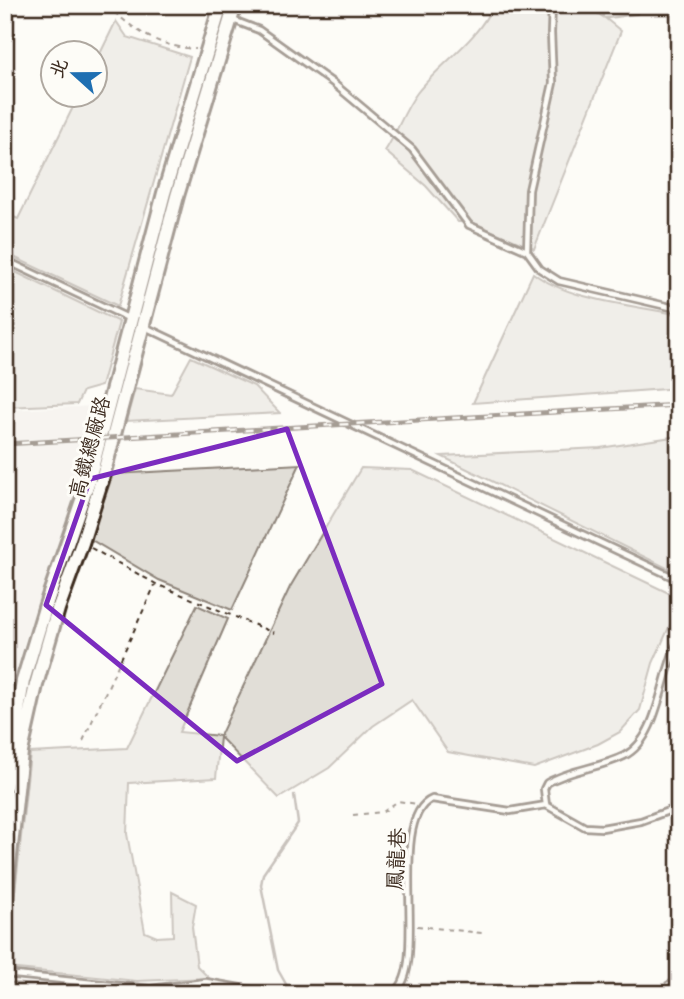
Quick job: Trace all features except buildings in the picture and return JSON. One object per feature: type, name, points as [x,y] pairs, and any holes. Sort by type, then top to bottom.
[{"type":"street","name":"高鐵總廠路","points":[[5,903],[7,861],[21,752],[36,685],[58,608],[103,476],[164,193],[220,5]]},
{"type":"street","name":"高鐵總廠路","points":[[5,786],[23,681],[88,483],[235,5]]},
{"type":"lane","points":[[527,251],[529,190],[553,83],[552,5]]},
{"type":"lane","points":[[230,19],[258,30],[333,83],[412,149],[469,225],[527,251],[540,269],[559,281],[679,309]]},
{"type":"lane","points":[[5,260],[679,580]]},
{"type":"lane","points":[[679,640],[670,658],[664,688],[652,720],[639,744],[625,756],[547,783],[544,789],[546,805],[586,827],[602,828],[641,821],[679,807]]},
{"type":"lane","name":"鳳龍巷","points":[[5,974],[150,989],[206,982],[264,992],[390,994],[399,991],[405,980],[410,925],[410,845],[415,816],[422,805],[432,800],[510,811],[546,805]]},
{"type":"path","points":[[107,5],[129,26],[155,41],[177,48],[196,50],[209,44]]},
{"type":"path","points":[[82,543],[156,584],[274,633]]},
{"type":"path","points":[[83,741],[156,584]]},
{"type":"path","points":[[353,815],[383,812],[398,801],[422,805]]},
{"type":"path","points":[[410,925],[482,933]]},
{"type":"path","points":[[648,994],[679,974]]},
{"type":"highlighted area","points":[[287,429],[382,684],[237,761],[46,605],[90,479]]},
{"type":"shaded area","points":[[493,5],[585,5],[603,17],[604,5],[640,5],[637,14],[605,18],[621,31],[534,249],[472,222],[458,222],[426,186],[385,151],[417,93],[469,40]]},
{"type":"shaded area","points":[[116,21],[127,37],[190,57],[118,306],[5,253],[5,213],[18,219],[73,108],[108,108],[108,38]]},
{"type":"shaded area","points":[[5,267],[119,322],[101,386],[83,391],[77,404],[5,407]]},
{"type":"shaded area","points":[[533,273],[565,290],[584,296],[679,315],[679,388],[473,403]]},
{"type":"shaded area","points":[[191,357],[254,386],[280,413],[126,421],[135,389],[171,394]]},
{"type":"shaded area","points":[[94,406],[72,505],[26,637],[5,710],[5,410]]},
{"type":"shaded area","points":[[679,436],[679,574],[441,456],[600,448]]},
{"type":"shaded area","points":[[300,464],[232,610],[159,580],[90,539],[113,474]]},
{"type":"shaded area","points":[[361,468],[412,470],[675,596],[678,607],[653,663],[640,710],[620,732],[598,744],[534,768],[448,752],[412,700],[373,726],[329,768],[279,798],[220,737],[216,778],[129,783],[127,834],[145,932],[157,937],[173,936],[172,892],[196,904],[192,927],[197,966],[209,978],[137,981],[7,968],[30,753],[127,748],[197,605],[228,619],[179,732],[220,736],[290,587]]},
{"type":"shaded area","points":[[5,982],[123,994],[5,994]]},
{"type":"waterway","points":[[676,5],[679,21]]},
{"type":"waterway","points":[[291,993],[278,970],[261,885],[263,874],[298,823],[294,795]]},
{"type":"railway","points":[[5,444],[679,405]]}]
